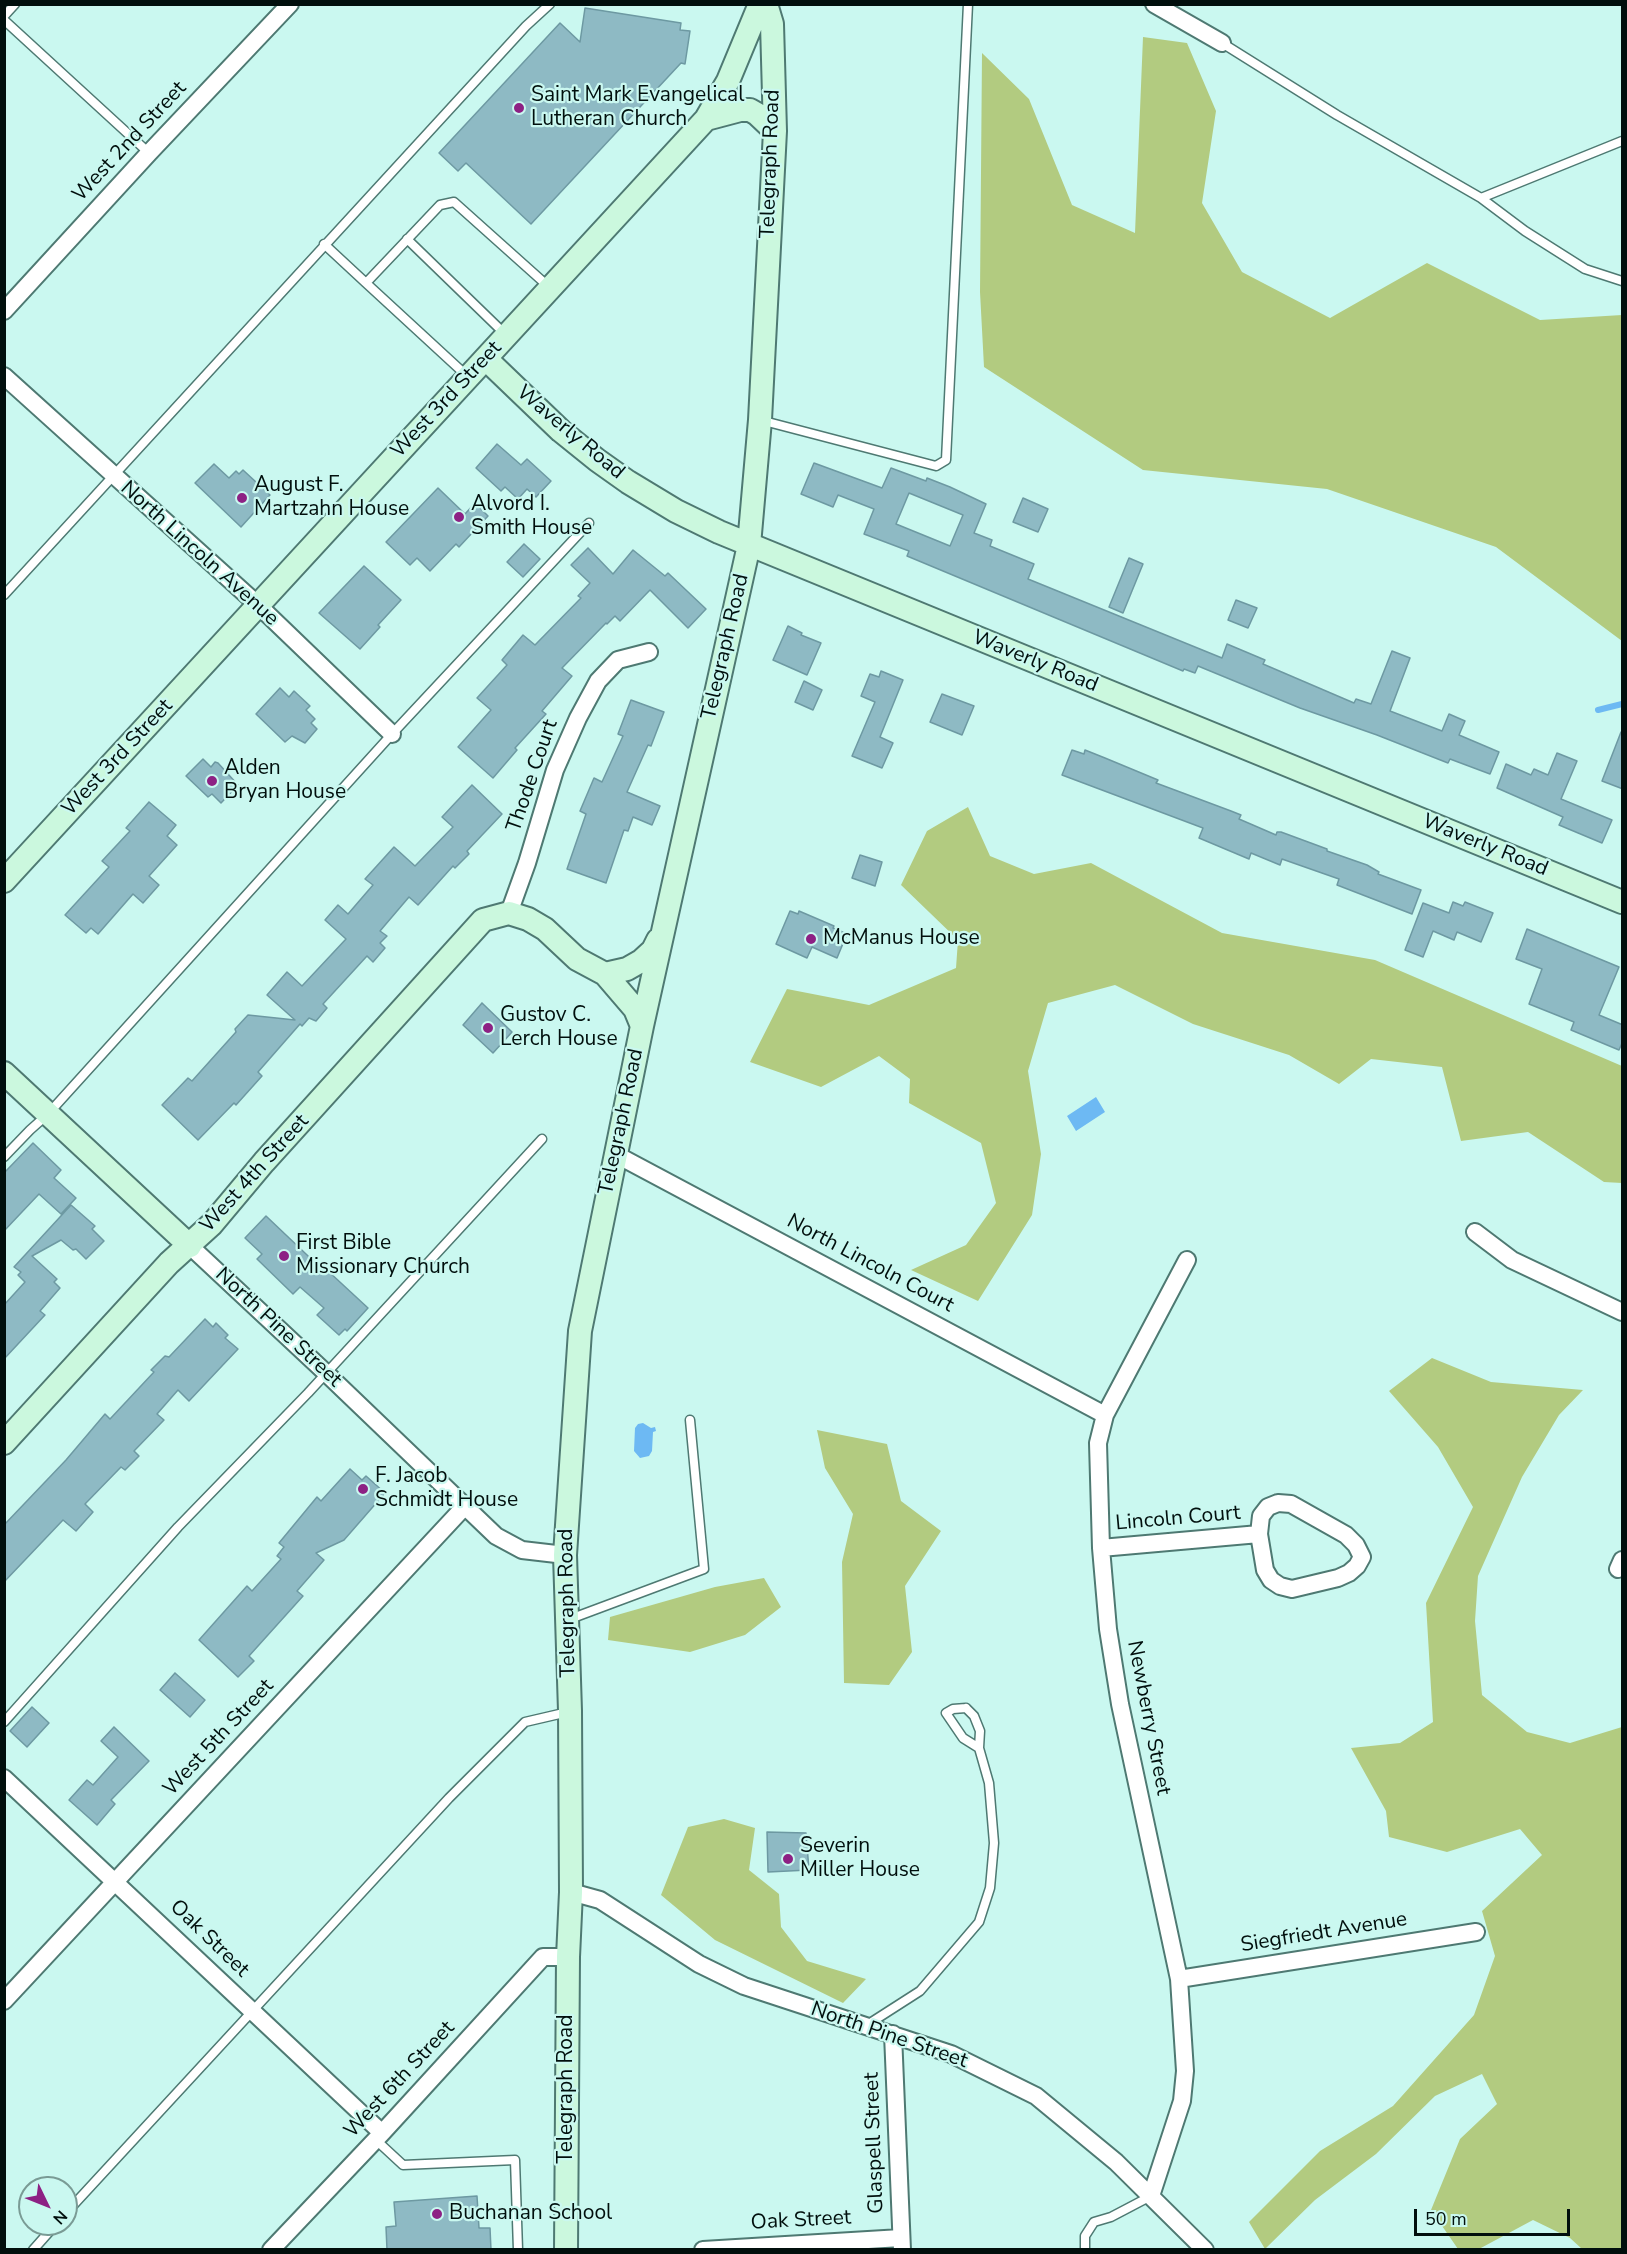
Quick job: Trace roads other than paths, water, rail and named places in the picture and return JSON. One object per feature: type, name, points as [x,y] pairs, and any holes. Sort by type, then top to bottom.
[{"type":"street","name":"West 2nd Street","points":[[4,311],[290,4]]},
{"type":"street","name":"West 3rd Street","points":[[4,881],[706,119],[728,81],[760,4]]},
{"type":"street","name":"Telegraph Road","points":[[566,2250],[568,1957],[571,1892],[570,1711],[565,1555],[580,1331],[642,1026],[749,545],[760,420],[775,131],[772,24],[766,4]]},
{"type":"street","points":[[1154,4],[1222,43]]},
{"type":"street","points":[[706,119],[740,110],[750,110],[775,131]]},
{"type":"street","name":"Waverly Road","points":[[486,359],[561,431],[628,482],[676,511],[749,545],[1623,902]]},
{"type":"street","name":"North Lincoln Avenue","points":[[4,376],[259,606],[392,734]]},
{"type":"street","name":"Thode Court","points":[[509,913],[527,863],[555,770],[578,718],[598,681],[618,660],[649,652]]},
{"type":"street","points":[[509,913],[528,919],[545,929],[577,959],[604,974],[635,1009],[642,1026]]},
{"type":"street","name":"West 4th Street","points":[[4,1443],[169,1263],[212,1224],[264,1162],[483,920],[509,913]]},
{"type":"street","points":[[604,974],[627,969],[641,961],[653,950],[662,933]]},
{"type":"street","name":"North Pine Street","points":[[4,1073],[326,1372],[496,1536],[522,1550],[565,1555]]},
{"type":"street","name":"North Lincoln Court","points":[[615,1154],[1105,1415]]},
{"type":"street","points":[[1475,1232],[1512,1260],[1623,1312]]},
{"type":"street","name":"Newberry Street","points":[[1151,2196],[1182,2101],[1185,2071],[1179,1979],[1120,1704],[1108,1629],[1101,1548],[1098,1443],[1105,1415],[1187,1260]]},
{"type":"street","name":"Lincoln Court","points":[[1278,1503],[1290,1504],[1346,1535],[1356,1545],[1362,1557],[1349,1574],[1292,1589],[1280,1586],[1271,1580],[1265,1570],[1258,1534],[1261,1516],[1268,1507],[1278,1503]]},
{"type":"street","name":"West 5th Street","points":[[4,2001],[466,1505]]},
{"type":"street","name":"Lincoln Court","points":[[1101,1548],[1258,1534]]},
{"type":"street","name":"Oak Street","points":[[4,1778],[116,1881],[379,2136]]},
{"type":"street","name":"North Pine Street","points":[[571,1892],[600,1900],[699,1964],[744,1986],[951,2054],[1036,2096],[1116,2162],[1205,2250]]},
{"type":"street","name":"Siegfriedt Avenue","points":[[1179,1979],[1476,1932]]},
{"type":"street","name":"West 6th Street","points":[[272,2250],[543,1957],[568,1957]]},
{"type":"street","name":"Glaspell Street","points":[[893,2034],[902,2244]]},
{"type":"street","name":"Oak Street","points":[[703,2250],[902,2244]]},
{"type":"lane","points":[[15,4],[4,18],[149,153]]},
{"type":"lane","points":[[4,595],[525,26],[550,4]]},
{"type":"lane","points":[[760,420],[936,466],[946,460],[968,4]]},
{"type":"lane","points":[[1222,43],[1357,127],[1481,198],[1525,231],[1585,269],[1623,280]]},
{"type":"lane","points":[[1481,198],[1623,141]]},
{"type":"lane","points":[[366,283],[440,205],[454,202],[550,288]]},
{"type":"lane","points":[[407,239],[507,335]]},
{"type":"lane","points":[[324,244],[468,376]]},
{"type":"lane","points":[[4,1157],[48,1114],[392,734],[589,523]]},
{"type":"lane","points":[[4,1722],[178,1527],[326,1372],[542,1139]]},
{"type":"lane","points":[[566,1620],[704,1569],[690,1420]]},
{"type":"lane","points":[[866,2025],[920,1991],[979,1922],[990,1888],[994,1843],[989,1783],[979,1748],[980,1731],[974,1716],[966,1708],[953,1709],[946,1713],[963,1738],[979,1748]]},
{"type":"lane","points":[[78,2200],[449,1798],[525,1722],[570,1711]]},
{"type":"lane","points":[[379,2136],[403,2165],[515,2160],[518,2250]]},
{"type":"lane","points":[[1085,2250],[1084,2236],[1094,2222],[1110,2217],[1151,2196]]},
{"type":"lane","points":[[33,2250],[45,2236]]},
{"type":"water","points":[[1096,1097],[1105,1112],[1076,1131],[1067,1116]]},
{"type":"water","points":[[643,1423],[651,1428],[655,1427],[656,1431],[653,1432],[652,1451],[649,1456],[640,1458],[634,1451],[635,1428],[638,1424]]},
{"type":"waterway","points":[[1598,710],[1622,704]]},
{"type":"place","name":"Saint Mark Evangelical Lutheran Church","points":[[519,108]]},
{"type":"place","name":"August F. Martzahn House","points":[[242,498]]},
{"type":"place","name":"Alvord I. Smith House","points":[[459,517]]},
{"type":"place","name":"Alden Bryan House","points":[[212,781]]},
{"type":"place","name":"McManus House","points":[[811,939]]},
{"type":"place","name":"Gustov C. Lerch House","points":[[488,1028]]},
{"type":"place","name":"First Bible Missionary Church","points":[[284,1256]]},
{"type":"place","name":"F. Jacob Schmidt House","points":[[363,1489]]},
{"type":"place","name":"Severin Miller House","points":[[788,1859]]},
{"type":"place","name":"Buchanan School","points":[[437,2214]]}]
